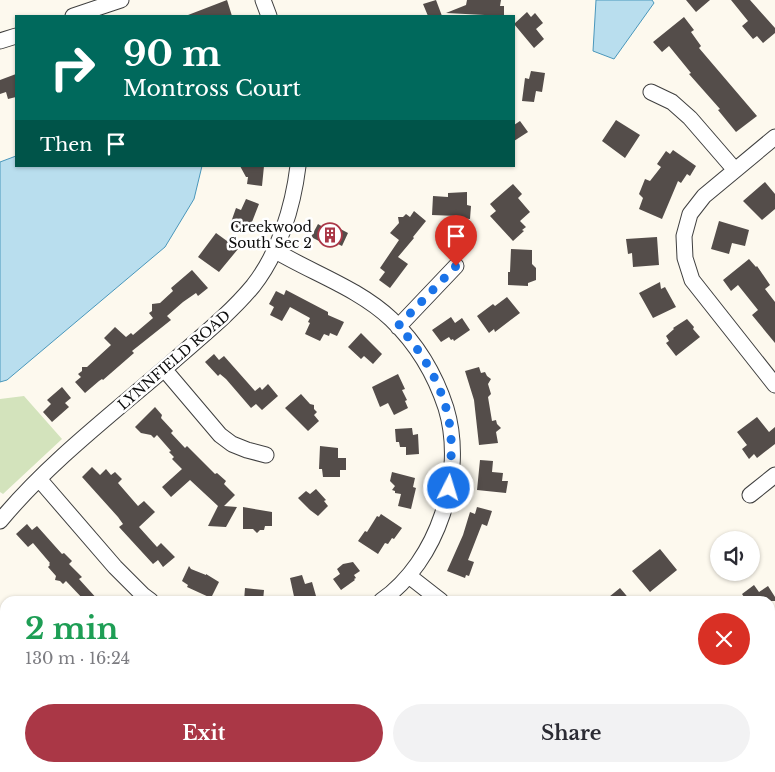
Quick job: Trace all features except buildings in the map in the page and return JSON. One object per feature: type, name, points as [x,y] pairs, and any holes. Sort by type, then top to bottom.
[{"type":"street","points":[[77,15],[122,0]]},
{"type":"street","points":[[263,0],[269,15]]},
{"type":"street","points":[[0,41],[15,36]]},
{"type":"street","points":[[651,92],[672,102],[690,118],[735,170]]},
{"type":"street","points":[[775,137],[704,196],[690,214],[684,236],[685,258],[692,280],[775,385]]},
{"type":"street","name":"LYNNFIELD ROAD","points":[[0,521],[39,479],[232,309],[253,286],[274,250],[288,214],[295,189],[298,167]]},
{"type":"street","points":[[274,250],[299,265],[349,289],[377,308],[398,326],[411,340],[426,362],[446,410],[451,437],[449,488],[442,516],[420,562],[409,576],[388,596]]},
{"type":"street","points":[[398,326],[456,266]]},
{"type":"street","points":[[164,369],[220,435],[232,444],[266,455]]},
{"type":"street","points":[[750,496],[775,475]]},
{"type":"street","points":[[39,479],[115,567],[144,596]]},
{"type":"street","points":[[409,576],[435,596]]},
{"type":"green space","points":[[24,396],[62,439],[3,494],[0,492],[0,399]]},
{"type":"water","points":[[596,0],[652,0],[654,3],[614,59],[593,51]]},
{"type":"water","points":[[15,156],[15,167],[202,167],[194,199],[165,247],[7,380],[0,382],[0,162]]},
{"type":"place","name":"Creekwood South Sec 2","points":[[330,235]]},
{"type":"route","points":[[449,488],[451,437],[446,410],[426,362],[411,340],[398,326],[456,266]]}]
